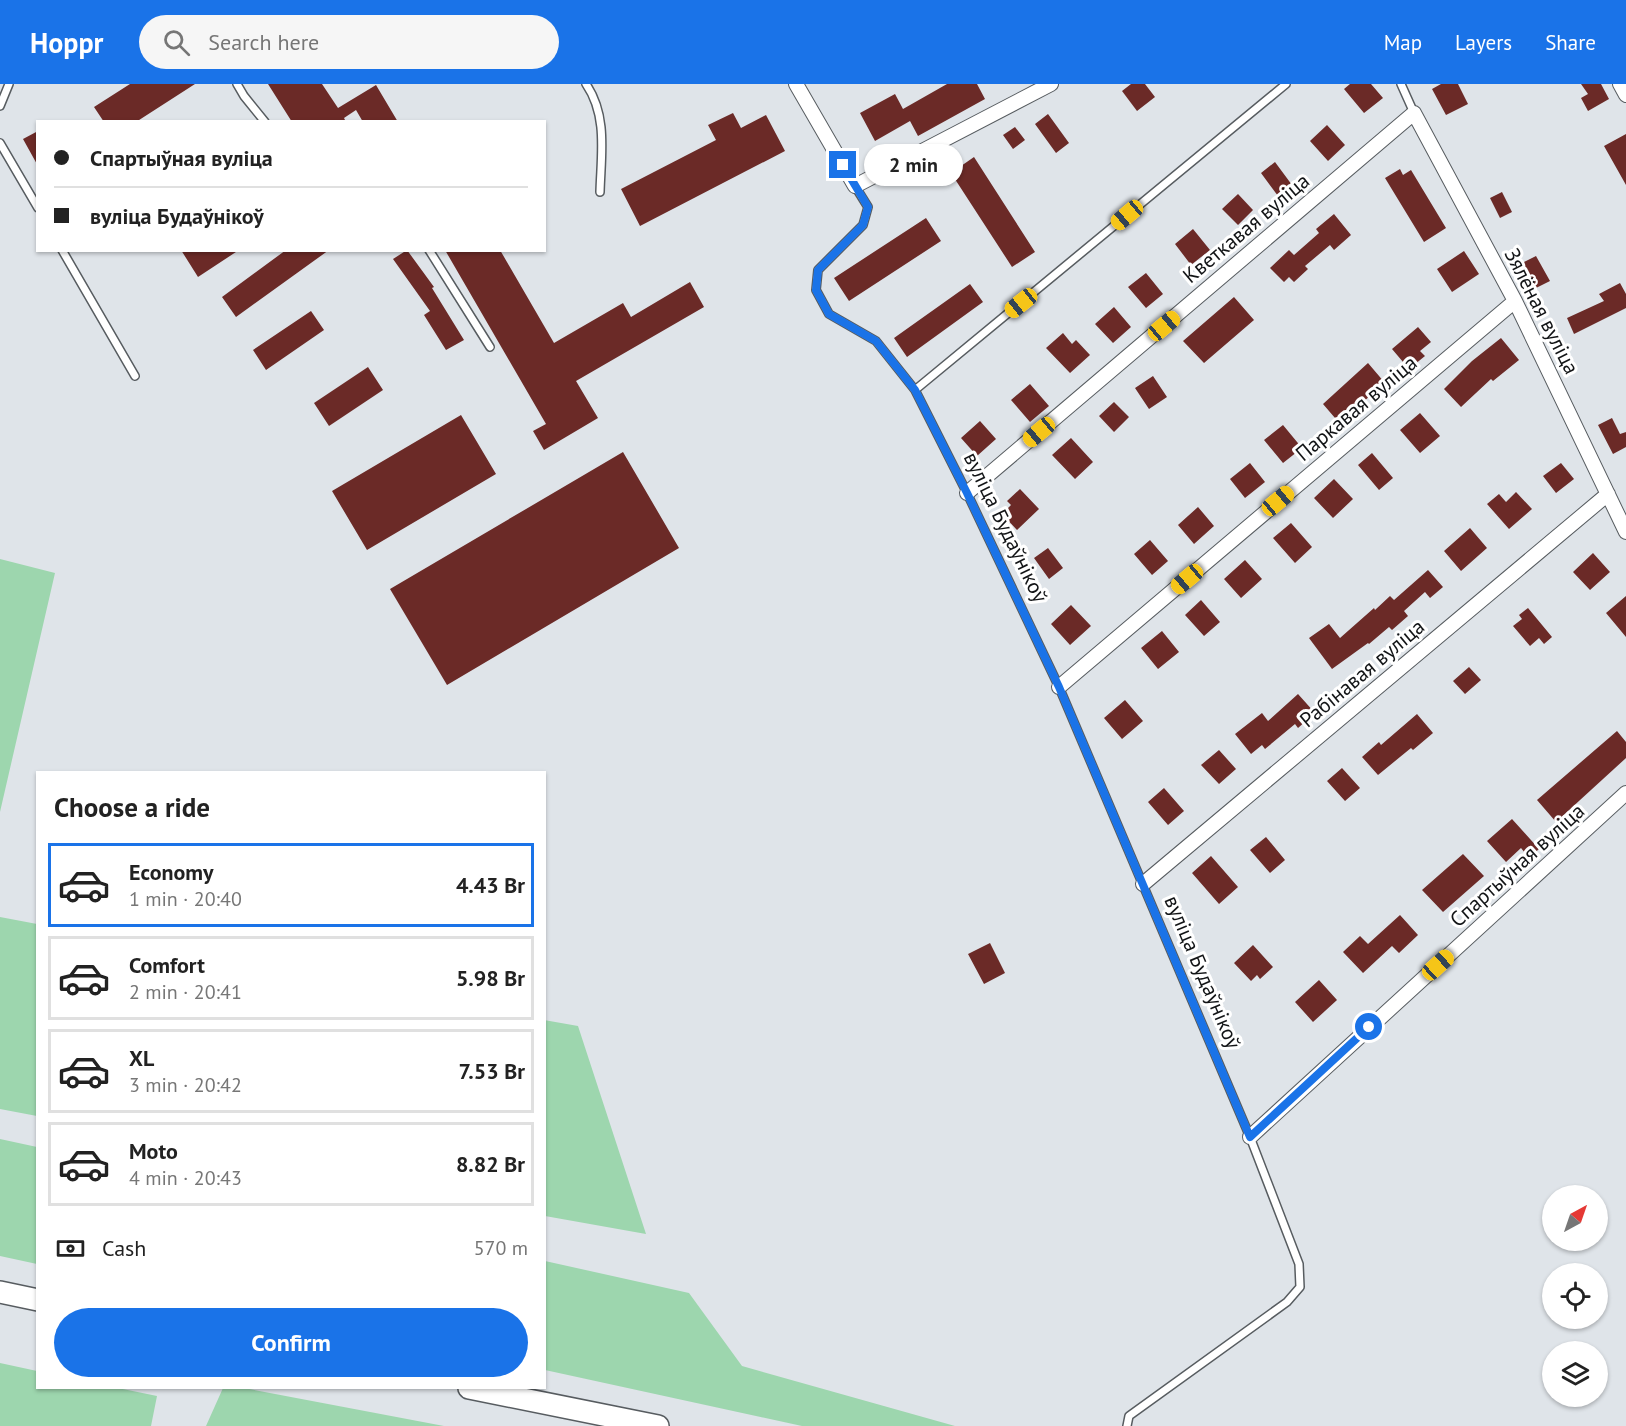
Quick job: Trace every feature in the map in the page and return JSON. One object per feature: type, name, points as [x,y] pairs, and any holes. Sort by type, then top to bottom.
[{"type":"main road","points":[[0,1292],[36,1300]]},
{"type":"main road","points":[[474,1389],[658,1426]]},
{"type":"street","points":[[796,84],[855,186],[1051,84]]},
{"type":"street","points":[[1620,84],[1626,95]]},
{"type":"street","name":"Зялёная вуліца","points":[[1414,113],[1515,301],[1626,532]]},
{"type":"street","name":"Кветкавая вуліца","points":[[967,493],[1414,113]]},
{"type":"street","name":"Паркавая вуліца","points":[[1059,687],[1515,301]]},
{"type":"street","name":"Рабінавая вуліца","points":[[1143,884],[1608,494]]},
{"type":"street","name":"Спартыўная вуліца","points":[[1250,1137],[1626,793]]},
{"type":"lane","points":[[0,106],[9,84]]},
{"type":"lane","points":[[237,84],[263,120]]},
{"type":"lane","points":[[586,84],[598,107],[602,127],[600,192]]},
{"type":"lane","points":[[915,390],[1286,84]]},
{"type":"lane","points":[[1401,84],[1414,113]]},
{"type":"lane","points":[[0,143],[36,205]]},
{"type":"lane","name":"вуліца Будаўнікоў","points":[[855,186],[868,207],[863,225],[818,270],[816,290],[829,314],[876,341],[915,390],[967,493],[1059,687],[1250,1137],[1299,1264],[1300,1287],[1287,1302],[1129,1416],[1127,1426]]},
{"type":"lane","points":[[63,252],[135,376]]},
{"type":"lane","points":[[430,252],[490,347]]},
{"type":"green space","points":[[0,559],[55,573],[0,812]]},
{"type":"green space","points":[[0,917],[36,924],[36,1116],[0,1109]]},
{"type":"green space","points":[[546,1020],[578,1026],[646,1234],[546,1216]]},
{"type":"green space","points":[[0,1139],[36,1147],[36,1264],[0,1256]]},
{"type":"green space","points":[[546,1261],[689,1293],[742,1366],[955,1426],[802,1426],[546,1370]]},
{"type":"green space","points":[[0,1363],[36,1371],[36,1389],[123,1389],[157,1396],[151,1426],[0,1426]]},
{"type":"green space","points":[[223,1389],[249,1389],[444,1426],[206,1426]]},
{"type":"building","points":[[130,84],[195,84],[139,120],[103,120],[94,107]]},
{"type":"building","points":[[268,84],[322,84],[338,108],[376,85],[397,120],[362,120],[356,110],[344,118],[345,120],[291,120]]},
{"type":"building","points":[[947,84],[977,84],[985,99],[918,136],[910,121],[875,141],[860,113],[895,94],[903,109]]},
{"type":"building","points":[[1131,84],[1145,84],[1155,97],[1137,111],[1122,91]]},
{"type":"building","points":[[1350,84],[1371,84],[1383,98],[1364,113],[1344,89]]},
{"type":"building","points":[[1441,84],[1458,84],[1468,104],[1446,115],[1432,89]]},
{"type":"building","points":[[1581,84],[1601,84],[1609,99],[1588,111],[1581,98],[1588,94]]},
{"type":"building","points":[[733,113],[741,128],[766,115],[785,151],[640,226],[621,189],[716,140],[708,125]]},
{"type":"building","points":[[1048,114],[1069,143],[1056,153],[1035,124]]},
{"type":"building","points":[[1327,125],[1345,145],[1328,161],[1310,141]]},
{"type":"building","points":[[1015,127],[1025,140],[1013,149],[1003,135]]},
{"type":"building","points":[[36,132],[36,162],[23,139]]},
{"type":"building","points":[[1626,134],[1626,185],[1604,146]]},
{"type":"building","points":[[974,157],[1035,252],[1012,267],[951,173]]},
{"type":"building","points":[[1275,162],[1292,185],[1278,196],[1261,173]]},
{"type":"building","points":[[1400,169],[1403,175],[1411,170],[1446,228],[1424,242],[1385,178]]},
{"type":"building","points":[[1502,192],[1512,212],[1500,218],[1490,198]]},
{"type":"building","points":[[1238,194],[1253,210],[1238,225],[1222,209]]},
{"type":"building","points":[[1334,214],[1351,235],[1334,250],[1330,245],[1305,266],[1308,269],[1294,282],[1289,277],[1284,282],[1270,268],[1289,250],[1294,255],[1319,233],[1316,229]]},
{"type":"building","points":[[926,218],[941,241],[849,301],[834,278]]},
{"type":"building","points":[[1193,229],[1210,250],[1191,265],[1175,244]]},
{"type":"building","points":[[1464,251],[1479,274],[1452,292],[1437,269]]},
{"type":"building","points":[[182,252],[236,252],[198,277]]},
{"type":"building","points":[[283,252],[326,252],[236,317],[222,297]]},
{"type":"building","points":[[404,252],[408,252],[434,287],[432,288],[464,340],[446,350],[424,315],[430,311],[393,259]]},
{"type":"building","points":[[446,252],[501,252],[554,343],[623,303],[631,317],[690,282],[704,307],[576,381],[598,418],[544,450],[533,431],[546,424]]},
{"type":"building","points":[[1536,256],[1550,281],[1536,288],[1522,263]]},
{"type":"building","points":[[1146,273],[1163,294],[1146,308],[1128,287]]},
{"type":"building","points":[[1620,283],[1626,294],[1626,308],[1574,334],[1567,318],[1604,301],[1599,294]]},
{"type":"building","points":[[970,284],[983,302],[907,357],[894,338]]},
{"type":"building","points":[[1234,297],[1254,320],[1204,363],[1183,341]]},
{"type":"building","points":[[1114,307],[1131,327],[1113,343],[1095,324]]},
{"type":"building","points":[[311,311],[324,330],[266,370],[253,350]]},
{"type":"building","points":[[1418,327],[1431,342],[1420,351],[1425,356],[1409,369],[1392,349]]},
{"type":"building","points":[[1063,333],[1072,344],[1076,340],[1090,355],[1070,373],[1046,348]]},
{"type":"building","points":[[1501,338],[1519,360],[1493,381],[1491,379],[1461,407],[1444,389],[1472,361]]},
{"type":"building","points":[[1368,363],[1385,383],[1356,408],[1358,411],[1341,425],[1323,404]]},
{"type":"building","points":[[368,367],[383,390],[329,426],[314,403]]},
{"type":"building","points":[[1153,376],[1167,397],[1149,409],[1135,388]]},
{"type":"building","points":[[1030,384],[1049,406],[1030,422],[1011,400]]},
{"type":"building","points":[[1114,402],[1129,417],[1114,432],[1099,416]]},
{"type":"building","points":[[1420,413],[1440,436],[1420,453],[1400,430]]},
{"type":"building","points":[[461,415],[496,474],[367,550],[332,491]]},
{"type":"building","points":[[1612,418],[1620,434],[1626,432],[1626,447],[1613,454],[1598,425]]},
{"type":"building","points":[[980,421],[996,439],[977,456],[961,438]]},
{"type":"building","points":[[1283,425],[1302,448],[1283,463],[1264,440]]},
{"type":"building","points":[[1071,438],[1093,462],[1075,479],[1052,455]]},
{"type":"building","points":[[623,452],[679,548],[447,685],[390,589]]},
{"type":"building","points":[[1372,453],[1393,478],[1379,490],[1358,465]]},
{"type":"building","points":[[1250,463],[1265,482],[1245,498],[1230,479]]},
{"type":"building","points":[[1561,463],[1574,479],[1556,493],[1543,476]]},
{"type":"building","points":[[1334,479],[1353,499],[1333,518],[1314,498]]},
{"type":"building","points":[[1020,489],[1039,509],[1017,530],[1002,514],[1011,505],[1007,501]]},
{"type":"building","points":[[1516,492],[1532,509],[1509,529],[1487,504],[1499,494],[1506,502]]},
{"type":"building","points":[[1198,507],[1214,526],[1194,544],[1178,525]]},
{"type":"building","points":[[1291,523],[1312,547],[1295,563],[1273,538]]},
{"type":"building","points":[[1470,528],[1487,548],[1461,571],[1444,551]]},
{"type":"building","points":[[1150,540],[1168,561],[1152,575],[1134,554]]},
{"type":"building","points":[[1048,548],[1063,568],[1049,579],[1034,558]]},
{"type":"building","points":[[1593,553],[1610,572],[1590,590],[1573,572]]},
{"type":"building","points":[[1245,560],[1262,579],[1241,598],[1224,579]]},
{"type":"building","points":[[1428,570],[1443,587],[1430,598],[1425,592],[1404,611],[1408,616],[1392,630],[1389,627],[1369,644],[1332,669],[1309,638],[1329,624],[1340,638],[1390,596],[1394,600]]},
{"type":"building","points":[[1626,596],[1626,637],[1606,613]]},
{"type":"building","points":[[1201,600],[1220,622],[1204,636],[1185,615]]},
{"type":"building","points":[[1071,605],[1091,626],[1070,645],[1051,624]]},
{"type":"building","points":[[1528,608],[1552,637],[1544,644],[1539,638],[1530,646],[1513,626],[1522,619],[1519,615]]},
{"type":"building","points":[[1162,631],[1179,652],[1158,669],[1141,648]]},
{"type":"building","points":[[1469,667],[1481,680],[1465,694],[1453,681]]},
{"type":"building","points":[[1298,694],[1315,713],[1298,728],[1295,724],[1265,749],[1262,745],[1251,754],[1235,734],[1262,713],[1268,721]]},
{"type":"building","points":[[1125,700],[1143,721],[1122,739],[1104,718]]},
{"type":"building","points":[[1417,714],[1433,733],[1378,775],[1362,757],[1379,742],[1381,745]]},
{"type":"building","points":[[1617,731],[1626,742],[1626,758],[1556,822],[1537,800]]},
{"type":"building","points":[[1219,750],[1236,769],[1219,784],[1201,765]]},
{"type":"building","points":[[1342,768],[1360,788],[1345,801],[1327,781]]},
{"type":"building","points":[[1164,788],[1184,811],[1168,825],[1148,802]]},
{"type":"building","points":[[1512,819],[1539,849],[1529,858],[1521,848],[1506,862],[1487,841]]},
{"type":"building","points":[[1266,837],[1285,860],[1270,873],[1250,850]]},
{"type":"building","points":[[1463,854],[1484,876],[1443,912],[1422,890]]},
{"type":"building","points":[[1211,856],[1238,887],[1219,904],[1192,873]]},
{"type":"building","points":[[1400,915],[1418,935],[1399,953],[1392,946],[1363,973],[1343,952],[1360,936],[1368,944]]},
{"type":"building","points":[[990,943],[1005,973],[984,984],[968,954]]},
{"type":"building","points":[[1253,945],[1273,967],[1260,979],[1257,975],[1251,981],[1234,963]]},
{"type":"building","points":[[1319,980],[1337,1000],[1313,1022],[1295,1002]]},
{"type":"route","points":[[843,165],[868,207],[863,225],[818,270],[816,290],[829,314],[876,341],[915,390],[967,493],[1059,687],[1250,1137],[1369,1027]]}]
